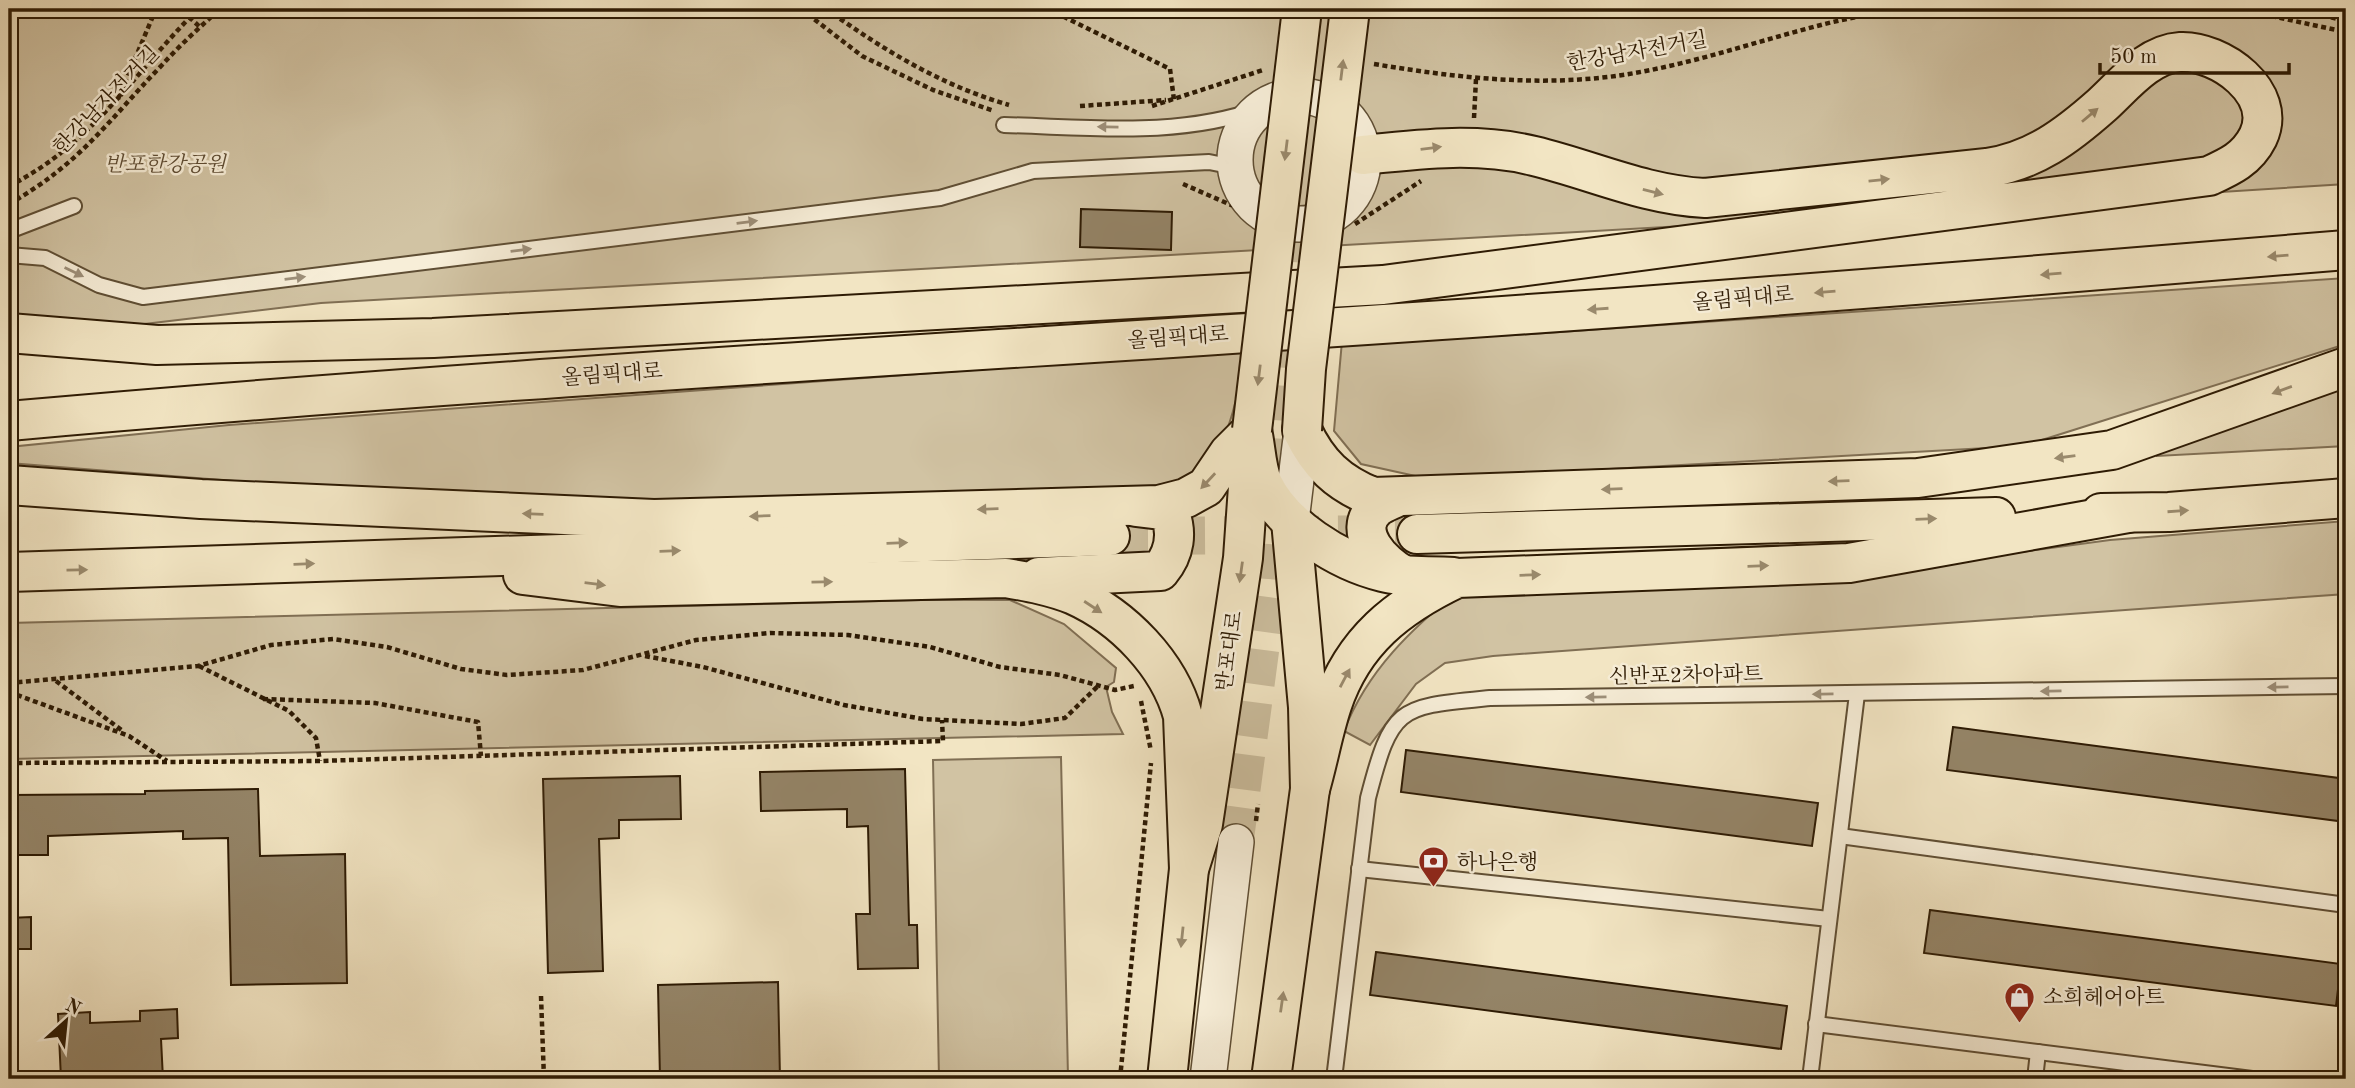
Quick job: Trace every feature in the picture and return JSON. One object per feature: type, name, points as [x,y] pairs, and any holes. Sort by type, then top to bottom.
[{"type":"main road","name":"반포대로","points":[[1167,1079],[1189,869],[1203,824],[1237,598],[1252,430],[1302,9]]},
{"type":"main road","points":[[1350,9],[1315,286],[1302,430],[1313,454],[1331,474],[1350,488],[1373,497],[1918,478],[2112,450],[2346,367]]},
{"type":"main road","points":[[1081,343],[1383,285],[2209,176],[2235,164],[2248,152],[2259,135],[2261,118],[2252,90],[2234,70],[2217,61],[2181,52],[2149,63],[2074,129],[2044,149],[2012,164],[1987,168],[1704,198],[1661,194],[1533,155],[1444,146],[1363,155]]},
{"type":"main road","name":"올림픽대로","points":[[9,421],[224,402],[882,355],[1641,306],[2346,250]]},
{"type":"main road","points":[[9,333],[157,345],[433,338],[1383,285]]},
{"type":"main road","points":[[433,338],[882,355]]},
{"type":"main road","points":[[9,485],[201,499],[654,519],[1117,520],[1186,498],[1206,487],[1229,453],[1252,430]]},
{"type":"main road","points":[[1252,430],[1262,481],[1274,503],[1291,522],[1350,559],[1382,572],[1405,576],[1457,578],[1849,563],[2128,513]]},
{"type":"main road","points":[[1395,498],[1376,508],[1370,515],[1369,537],[1377,556],[1405,576]]},
{"type":"main road","points":[[1417,534],[2128,513],[2346,498]]},
{"type":"main road","points":[[9,572],[406,560],[1117,520],[1169,511],[1174,524],[1174,542],[1170,558],[1160,571],[1150,574],[620,587],[406,560]]},
{"type":"main road","points":[[1291,522],[1308,707],[1310,789]]},
{"type":"main road","points":[[1006,578],[1048,586],[1093,606],[1137,641],[1167,676],[1183,716],[1189,869]]},
{"type":"main road","points":[[1271,1079],[1310,789],[1332,705],[1356,658],[1387,620],[1412,600],[1457,578]]},
{"type":"street","points":[[1295,95],[1322,99],[1350,121],[1360,137],[1363,155],[1362,174],[1356,191],[1345,206],[1330,217],[1295,225],[1275,220],[1258,210],[1241,187],[1235,151],[1244,127],[1261,108],[1295,95]]},
{"type":"street","points":[[1291,522],[1302,430]]},
{"type":"street","points":[[1208,1079],[1236,842]]},
{"type":"lane","points":[[1002,119],[1177,129],[1212,123],[1261,108]]},
{"type":"lane","points":[[9,255],[45,258],[109,289],[143,297],[940,198],[1033,171],[1209,162],[1229,166],[1241,187]]},
{"type":"lane","points":[[9,231],[74,206]]},
{"type":"lane","name":"신반포2차아파트","points":[[1334,1079],[1368,798],[1380,753],[1398,721],[1411,710],[1426,705],[1490,698],[2346,687]]},
{"type":"lane","points":[[1810,1079],[1857,694]]},
{"type":"lane","points":[[1840,836],[2346,905]]},
{"type":"lane","points":[[1359,869],[1829,919]]},
{"type":"lane","points":[[1816,1024],[2252,1079]]},
{"type":"lane","points":[[2035,1079],[2038,1052]]},
{"type":"path","points":[[124,110],[116,103],[156,9]]},
{"type":"path","name":"한강남자전거길","points":[[9,186],[65,151],[116,103],[198,9]]},
{"type":"path","name":"한강남자전거길","points":[[9,204],[66,166],[124,110],[161,65],[220,9]]},
{"type":"path","points":[[801,9],[862,56],[1002,119]]},
{"type":"path","points":[[810,15],[816,9]]},
{"type":"path","points":[[825,9],[891,55],[949,85],[1012,105]]},
{"type":"path","points":[[1048,9],[1170,69],[1174,100]]},
{"type":"path","name":"한강남자전거길","points":[[1361,62],[1466,79],[1543,82],[1609,77],[1697,60],[1824,24],[1900,9]]},
{"type":"path","points":[[1924,9],[1947,9]]},
{"type":"path","points":[[2238,9],[2346,32]]},
{"type":"path","points":[[2298,9],[2346,21]]},
{"type":"path","points":[[2322,27],[2325,16]]},
{"type":"path","points":[[190,17],[200,27]]},
{"type":"path","points":[[1109,112],[1150,107],[1275,66]]},
{"type":"path","points":[[1076,107],[1174,100]]},
{"type":"path","points":[[1182,184],[1231,205],[1241,187]]},
{"type":"path","points":[[9,683],[198,666],[271,645],[333,639],[387,647],[461,669],[508,675],[583,670],[696,640],[770,633],[848,635],[930,647],[1000,667],[1060,675],[1115,690],[1138,686],[1152,755],[1121,1079]]},
{"type":"path","points":[[641,656],[703,667],[844,705],[942,720],[1021,724],[1065,718],[1099,686]]},
{"type":"path","points":[[198,666],[289,711],[316,738],[320,761]]},
{"type":"path","points":[[55,680],[129,736],[169,762]]},
{"type":"path","points":[[9,692],[129,736]]},
{"type":"path","points":[[263,699],[374,703],[478,722],[481,756]]},
{"type":"path","points":[[9,763],[320,761],[943,741],[942,720]]},
{"type":"path","points":[[541,996],[544,1079]]},
{"type":"green space","name":"반포한강공원","points":[[9,9],[2346,9],[2346,184],[1736,223],[321,303],[9,340]]},
{"type":"green space","points":[[2346,278],[2346,344],[2023,446],[1429,479],[1361,464],[1334,431],[1342,341],[1515,335]]},
{"type":"green space","points":[[1244,350],[1240,380],[1227,430],[1212,458],[1203,468],[1188,477],[1135,488],[523,504],[9,463],[9,447],[229,425]]},
{"type":"green space","points":[[2346,380],[2346,446],[2157,456],[2158,442]]},
{"type":"green space","points":[[2346,521],[2346,594],[1493,656],[1445,663],[1416,684],[1370,745],[1344,731],[1365,689],[1378,670],[1425,619],[1461,589],[1923,565],[2110,540]]},
{"type":"green space","points":[[1010,600],[1064,624],[1116,668],[1114,682],[1106,687],[1112,712],[1123,734],[9,759],[9,623]]},
{"type":"green space","points":[[1061,757],[1068,1077],[939,1079],[933,760]]},
{"type":"building","points":[[1081,209],[1172,212],[1171,250],[1080,247]]},
{"type":"building","points":[[1953,727],[2346,779],[2346,822],[1947,770]]},
{"type":"building","points":[[1406,750],[1818,803],[1812,846],[1401,792]]},
{"type":"building","points":[[905,769],[909,925],[917,925],[918,968],[858,969],[856,914],[870,914],[868,826],[847,827],[847,809],[761,811],[760,772]]},
{"type":"building","points":[[680,776],[681,819],[619,820],[619,838],[599,839],[603,971],[548,973],[543,779]]},
{"type":"building","points":[[258,789],[260,856],[345,854],[347,983],[231,985],[228,838],[183,839],[183,831],[48,836],[48,855],[9,855],[9,795],[145,794],[145,791]]},
{"type":"building","points":[[1930,910],[2341,964],[2336,1006],[1924,953]]},
{"type":"building","points":[[31,917],[31,949],[9,949],[9,918]]},
{"type":"building","points":[[1376,952],[1787,1006],[1781,1049],[1370,995]]},
{"type":"building","points":[[778,982],[780,1079],[660,1079],[658,985]]},
{"type":"building","points":[[177,1009],[178,1038],[161,1039],[163,1079],[61,1079],[58,1014],[90,1012],[90,1023],[140,1021],[140,1011]]},
{"type":"tunnel","points":[[1236,842],[1269,595],[1295,225]]},
{"type":"tunnel","points":[[1110,536],[1417,534]]},
{"type":"place","name":"하나은행","points":[[1434,889]]},
{"type":"place","name":"소희헤어아트","points":[[2020,1024]]}]
